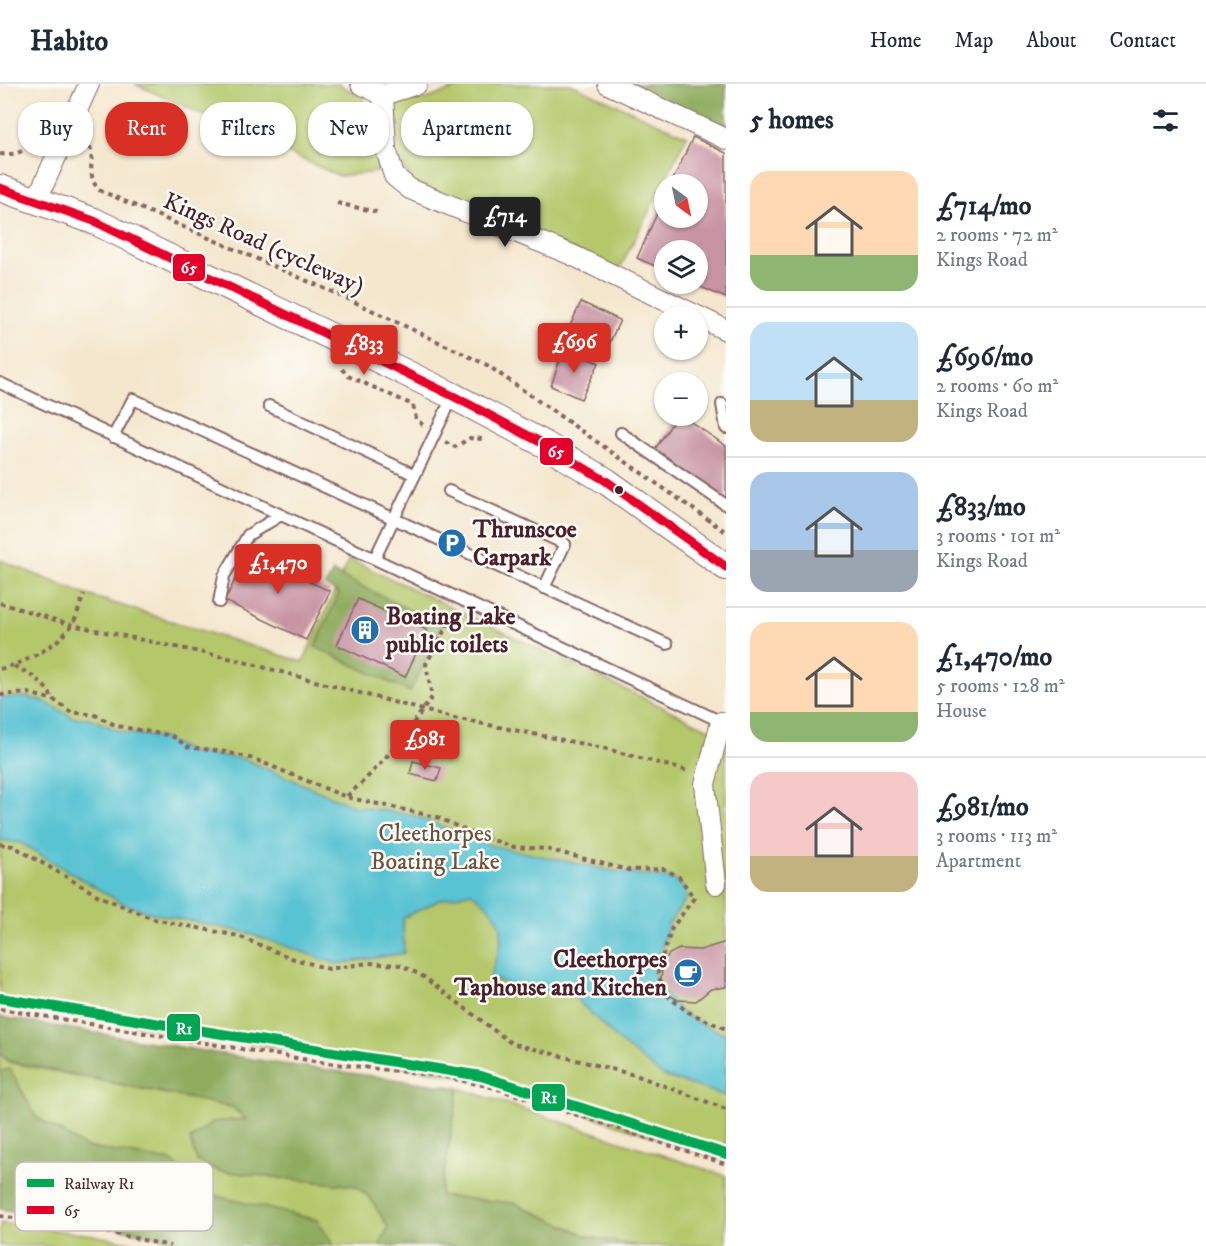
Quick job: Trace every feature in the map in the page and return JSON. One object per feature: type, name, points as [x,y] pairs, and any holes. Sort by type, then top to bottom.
[{"type":"street","points":[[81,102],[89,84]]},
{"type":"street","points":[[361,84],[382,95],[417,84]]},
{"type":"street","points":[[608,84],[726,139]]},
{"type":"street","points":[[382,95],[386,149],[394,176],[410,189],[572,255],[726,330]]},
{"type":"street","points":[[37,199],[56,156]]},
{"type":"street","points":[[0,188],[94,220],[453,396],[606,481],[726,567]]},
{"type":"street","points":[[716,884],[705,784],[724,723]]},
{"type":"lane","points":[[0,383],[724,723]]},
{"type":"lane","points":[[375,558],[453,396]]},
{"type":"lane","points":[[113,437],[133,399],[668,644]]},
{"type":"lane","points":[[722,404],[726,428]]},
{"type":"lane","points":[[269,406],[415,475]]},
{"type":"lane","points":[[621,433],[726,505]]},
{"type":"lane","points":[[449,490],[565,544],[544,588]]},
{"type":"lane","points":[[219,602],[224,576],[248,535],[281,514]]},
{"type":"path","points":[[0,154],[18,154]]},
{"type":"path","name":"Kings Road (cycleway)","points":[[90,156],[91,181],[99,190],[344,297],[487,365],[726,532]]},
{"type":"path","points":[[337,203],[377,212]]},
{"type":"path","points":[[0,669],[14,666],[47,648],[72,625],[84,594]]},
{"type":"path","points":[[346,797],[376,771],[432,697],[426,664],[462,599]]},
{"type":"path","points":[[0,603],[72,625],[233,660],[423,710],[685,769],[705,784]]},
{"type":"path","points":[[14,666],[33,675],[47,687],[54,700]]},
{"type":"path","points":[[0,694],[28,693],[54,700],[71,712],[95,715],[117,726],[172,736],[188,747],[226,752],[254,759],[346,797],[437,817],[471,833],[514,847],[546,849],[628,870],[664,869],[679,877],[688,886],[694,898],[672,928],[658,969],[659,978],[669,997],[688,1012],[726,1029]]},
{"type":"path","points":[[0,844],[13,846],[99,896],[153,919],[238,936],[291,958],[329,969],[368,963],[401,965],[424,977],[511,1044],[638,1076],[726,1109]]},
{"type":"path","points":[[0,1009],[326,1063],[441,1076],[495,1088],[726,1164]]},
{"type":"path","points":[[0,1216],[15,1218]]},
{"type":"path","points":[[102,1231],[170,1246]]},
{"type":"green space","points":[[135,84],[338,84],[360,96],[366,102],[308,102],[308,156],[377,156],[378,172],[339,176],[295,156],[296,102],[200,102],[200,113],[188,108],[188,102],[175,102]]},
{"type":"green space","points":[[468,84],[571,84],[687,136],[668,174],[654,174],[654,201],[619,270],[413,182],[399,162],[395,104],[398,101],[427,99]]},
{"type":"green space","points":[[622,84],[726,84],[726,131]]},
{"type":"green space","name":"Cleethorpes Boating Lake","points":[[349,559],[726,737],[726,1161],[495,1084],[442,1073],[0,1004],[0,560],[84,594],[303,662]]},
{"type":"green space","points":[[333,572],[442,626],[410,692],[315,647],[339,593],[325,586]]},
{"type":"green space","points":[[0,1017],[276,1063],[459,1088],[440,1196],[514,1203],[590,1237],[638,1246],[380,1246],[388,1227],[371,1199],[356,1186],[219,1171],[213,1168],[213,1162],[197,1161],[190,1140],[213,1122],[246,1119],[232,1107],[8,1061],[0,1053]]},
{"type":"green space","points":[[0,1053],[8,1062],[232,1107],[247,1119],[213,1122],[190,1139],[199,1162],[172,1162],[85,1147],[36,1117],[10,1069],[0,1071]]},
{"type":"green space","points":[[10,1069],[36,1117],[85,1147],[172,1162],[15,1162],[15,1211],[0,1209],[0,1071]]},
{"type":"green space","points":[[459,1088],[726,1176],[726,1246],[638,1246],[590,1237],[514,1203],[440,1197]]},
{"type":"green space","points":[[213,1168],[219,1171],[356,1186],[371,1199],[388,1227],[380,1246],[334,1246],[317,1220],[213,1195]]},
{"type":"green space","points":[[213,1195],[317,1220],[334,1246],[196,1246],[131,1231],[213,1231]]},
{"type":"green space","points":[[0,1223],[15,1225],[15,1231],[62,1231],[149,1246],[0,1246]]},
{"type":"water","points":[[27,697],[43,701],[74,718],[89,718],[121,732],[163,738],[190,752],[244,759],[353,806],[413,815],[489,845],[613,871],[673,879],[686,890],[686,899],[669,923],[654,974],[668,998],[682,1013],[726,1034],[726,1096],[663,1076],[621,1043],[572,995],[525,989],[490,978],[499,950],[501,930],[494,913],[472,892],[439,900],[403,918],[404,953],[337,964],[248,933],[152,913],[120,902],[21,843],[0,840],[0,698]]},
{"type":"building","points":[[693,137],[726,153],[726,298],[708,290],[708,240],[654,240],[654,266],[637,258],[654,220],[654,228],[708,228],[708,174],[676,174]]},
{"type":"building","points":[[581,302],[620,320],[604,355],[565,337]]},
{"type":"building","points":[[564,348],[599,363],[581,399],[551,386]]},
{"type":"building","points":[[670,426],[697,426],[726,446],[726,503],[653,452]]},
{"type":"building","points":[[248,552],[279,567],[282,560],[311,574],[308,581],[330,591],[306,640],[225,601]]},
{"type":"building","points":[[358,599],[427,630],[405,677],[337,645]]},
{"type":"building","points":[[413,761],[441,768],[437,781],[410,774]]},
{"type":"building","name":"Cleethorpes Taphouse and Kitchen","points":[[726,942],[726,987],[711,989],[696,1001],[678,1000],[669,995],[661,979],[663,962],[669,954],[679,949],[700,950]]},
{"type":"rail line","name":"R1","points":[[0,998],[481,1076],[726,1154]]},
{"type":"transit line","name":"65","points":[[0,188],[94,221],[453,396],[544,444],[606,481],[726,567]]},
{"type":"place","name":"Thrunscoe Carpark","points":[[452,543]]},
{"type":"place","name":"Boating Lake public toilets","points":[[365,630]]},
{"type":"place","name":"Cleethorpes Taphouse and Kitchen","points":[[688,973]]}]
